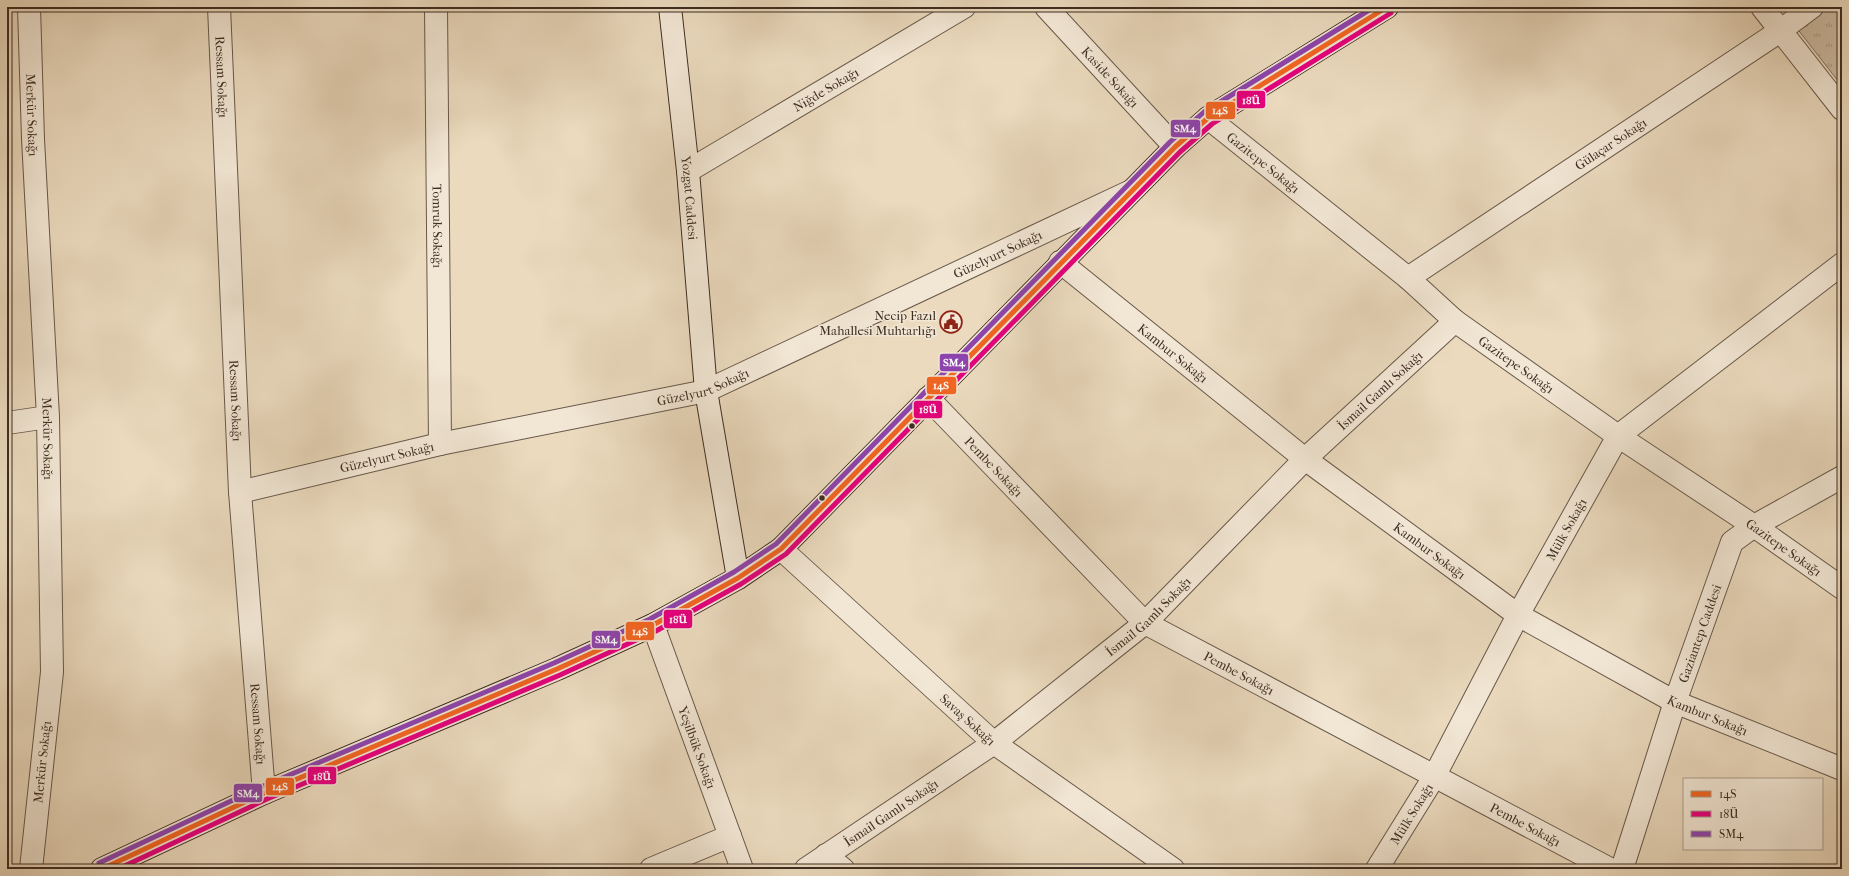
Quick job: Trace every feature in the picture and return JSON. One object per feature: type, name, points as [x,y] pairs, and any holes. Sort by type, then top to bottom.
[{"type":"street","name":"Merkür Sokağı","points":[[28,7],[33,139],[48,417],[52,672],[31,869]]},
{"type":"street","name":"Ressam Sokağı","points":[[219,7],[240,492],[264,793]]},
{"type":"street","name":"Tomruk Sokağı","points":[[436,7],[440,444]]},
{"type":"street","name":"Yozgat Caddesi","points":[[670,7],[688,171],[706,391],[738,578]]},
{"type":"street","name":"Niğde Sokağı","points":[[688,171],[964,7]]},
{"type":"street","name":"Kaside Sokağı","points":[[1046,7],[1175,147]]},
{"type":"street","points":[[102,869],[264,793],[557,668],[653,625],[738,578],[781,549],[1060,262],[1175,147],[1208,118],[1387,7]]},
{"type":"street","points":[[1762,7],[1842,109]]},
{"type":"street","name":"Gülaçar Sokağı","points":[[1408,278],[1780,31],[1812,7]]},
{"type":"street","name":"Gazitepe Sokağı","points":[[1208,118],[1408,278],[1454,321],[1618,436],[1754,526],[1842,588]]},
{"type":"street","name":"Güzelyurt Sokağı","points":[[240,492],[440,444],[706,391],[1134,189]]},
{"type":"street","name":"Kambur Sokağı","points":[[1060,262],[1305,459],[1518,615],[1675,702],[1842,769]]},
{"type":"street","name":"Mülk Sokağı","points":[[1377,869],[1434,777],[1518,615],[1618,436],[1842,264]]},
{"type":"street","name":"İsmail Gamlı Sokağı","points":[[806,869],[994,743],[1145,623],[1305,459],[1454,321]]},
{"type":"street","name":"Pembe Sokağı","points":[[928,398],[1145,623],[1610,869]]},
{"type":"street","points":[[7,423],[48,417]]},
{"type":"street","name":"Gaziantep Caddesi","points":[[1622,869],[1675,702],[1732,542],[1754,526],[1842,477]]},
{"type":"street","name":"Savaş Sokağı","points":[[781,549],[994,743],[1173,869]]},
{"type":"street","name":"Yeşilbük Sokağı","points":[[653,625],[742,869]]},
{"type":"street","points":[[651,869],[730,836]]},
{"type":"street","points":[[826,855],[843,869]]},
{"type":"green space","points":[[1826,7],[1842,7],[1842,86],[1796,27]]},
{"type":"transit line","name":"SM4","points":[[99,863],[261,787],[554,663],[650,619],[734,572],[776,544],[1170,142],[1204,112],[1374,7]]},
{"type":"transit line","name":"14S","points":[[102,869],[264,793],[557,669],[653,625],[738,578],[781,549],[1175,147],[1208,118],[1387,7]]},
{"type":"transit line","name":"18Ü","points":[[118,869],[267,799],[560,675],[656,631],[741,584],[786,554],[1180,152],[1212,124],[1391,13]]},
{"type":"place","name":"Necip Fazıl Mahallesi Muhtarlığı","points":[[951,322]]}]
